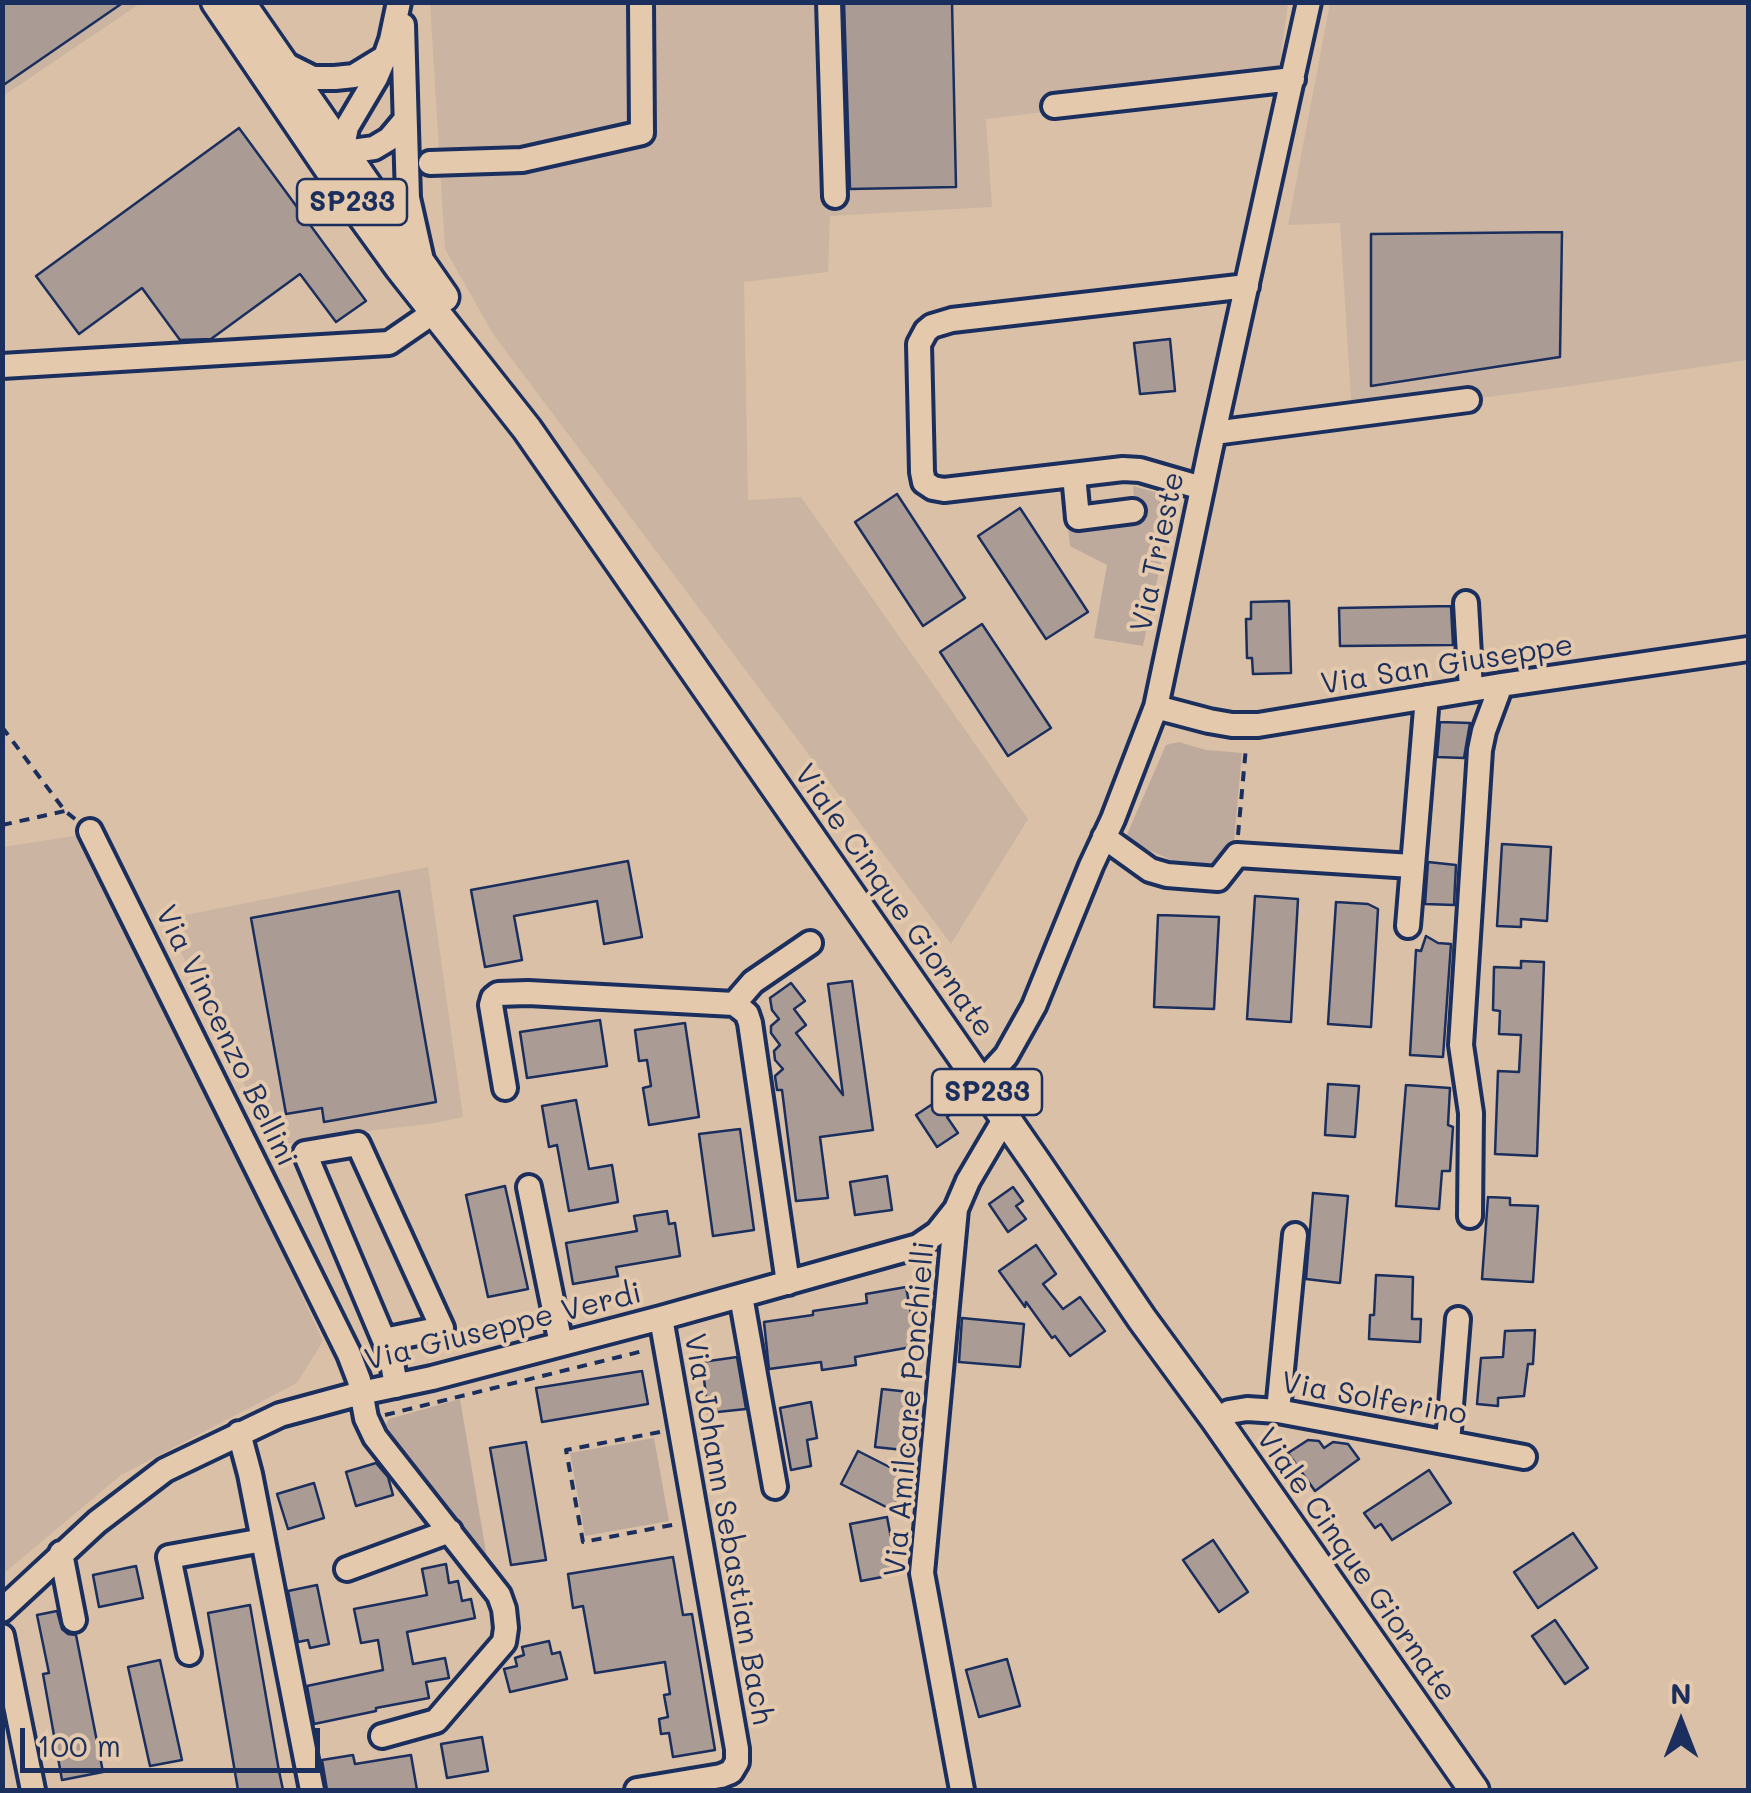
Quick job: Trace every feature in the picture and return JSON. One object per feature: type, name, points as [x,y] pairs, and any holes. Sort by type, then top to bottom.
[{"type":"main road","name":"Viale Cinque Giornate","points":[[218,2],[340,185],[475,341],[500,393]]},
{"type":"main road","name":"Viale Cinque Giornate","points":[[240,2],[341,148],[434,312],[500,393],[1474,1790]]},
{"type":"street","points":[[218,2],[232,13],[302,115],[328,144],[352,151],[374,148],[390,139],[405,120]]},
{"type":"street","points":[[341,148],[346,128],[385,57],[401,2]]},
{"type":"street","points":[[401,2],[412,268]]},
{"type":"street","points":[[430,163],[522,160],[642,134],[641,2]]},
{"type":"street","points":[[829,2],[835,196]]},
{"type":"street","name":"Via Trieste","points":[[981,1083],[1006,1056],[1034,1006],[1156,707],[1309,2]]},
{"type":"street","points":[[281,62],[313,78],[335,78],[354,76],[385,57]]},
{"type":"street","points":[[1054,106],[1294,79]]},
{"type":"street","points":[[1202,488],[1140,470],[1123,469],[944,490],[932,488],[924,482],[922,472],[919,344],[932,326],[952,320],[1247,286]]},
{"type":"street","points":[[2,366],[389,343],[434,312]]},
{"type":"street","points":[[1214,433],[1468,400]]},
{"type":"street","points":[[1074,475],[1078,518],[1133,512]]},
{"type":"street","points":[[1466,604],[1471,690]]},
{"type":"street","name":"Via San Giuseppe","points":[[1156,707],[1247,726],[1748,649]]},
{"type":"street","points":[[1470,1216],[1471,1113],[1461,1045],[1484,731],[1501,685]]},
{"type":"street","points":[[1408,926],[1426,697]]},
{"type":"street","name":"Via Vincenzo Bellini","points":[[90,831],[349,1354],[360,1380],[366,1418],[376,1437],[499,1595],[506,1628],[504,1642],[436,1721],[382,1736]]},
{"type":"street","points":[[1104,837],[1150,870],[1167,876],[1218,879],[1237,855],[1412,866]]},
{"type":"street","points":[[734,1004],[753,982],[810,942]]},
{"type":"street","points":[[506,1088],[491,1005],[498,994],[734,1004],[747,1014],[750,1023],[788,1282]]},
{"type":"street","name":"Via Giuseppe Verdi","points":[[2,1610],[62,1553],[165,1470],[280,1415],[660,1318],[918,1246],[936,1233],[956,1209],[968,1180],[1005,1118]]},
{"type":"street","points":[[384,1340],[442,1328],[358,1144],[304,1153],[391,1357],[396,1386]]},
{"type":"street","points":[[529,1187],[561,1344]]},
{"type":"street","name":"Via Amilcare Ponchielli","points":[[956,1209],[922,1572],[962,1790]]},
{"type":"street","points":[[1278,1410],[1294,1235]]},
{"type":"street","points":[[741,1296],[775,1488]]},
{"type":"street","name":"Via Johann Sebastian Bach","points":[[637,1790],[720,1776],[732,1772],[737,1762],[660,1318]]},
{"type":"street","points":[[1448,1442],[1458,1319]]},
{"type":"street","name":"Via Solferino","points":[[1216,1420],[1229,1412],[1278,1410],[1524,1457]]},
{"type":"street","points":[[238,1433],[250,1474],[312,1790]]},
{"type":"street","points":[[347,1568],[450,1531]]},
{"type":"street","points":[[189,1653],[169,1557],[263,1540]]},
{"type":"street","points":[[62,1553],[74,1620]]},
{"type":"street","points":[[2,1636],[33,1790]]},
{"type":"path","points":[[2,727],[65,811],[90,831]]},
{"type":"path","points":[[1237,855],[1246,747],[1260,746]]},
{"type":"path","points":[[2,825],[65,811]]},
{"type":"path","points":[[376,1437],[381,1417],[389,1412],[641,1350],[651,1350],[659,1370],[670,1372]]},
{"type":"path","points":[[680,1428],[566,1450],[583,1542],[696,1521]]},
{"type":"shaded area","points":[[3,3],[141,3],[3,96]]},
{"type":"shaded area","points":[[430,3],[1288,3],[1277,84],[986,119],[992,207],[830,216],[828,272],[744,282],[748,500],[801,497],[1028,819],[951,944],[493,334],[445,249]]},
{"type":"shaded area","points":[[1330,3],[1748,3],[1748,360],[1352,415],[1340,223],[1288,225]]},
{"type":"shaded area","points":[[1133,486],[1175,498],[1143,646],[1094,638],[1107,565],[1070,546],[1068,527],[1136,519]]},
{"type":"shaded area","points":[[1179,742],[1206,750],[1242,753],[1233,852],[1216,873],[1178,871],[1173,861],[1125,839],[1166,745]]},
{"type":"shaded area","points":[[86,834],[323,1341],[297,1383],[121,1475],[3,1574],[3,847]]},
{"type":"shaded area","points":[[428,867],[463,1117],[274,1146],[165,919]]},
{"type":"shaded area","points":[[460,1399],[488,1564],[384,1428],[389,1419]]},
{"type":"shaded area","points":[[654,1438],[669,1521],[585,1536],[570,1453]]},
{"type":"building","points":[[2,2],[124,2],[2,86]]},
{"type":"building","points":[[844,2],[952,2],[956,187],[850,189]]},
{"type":"building","points":[[239,128],[366,301],[336,322],[300,274],[211,339],[180,340],[142,288],[79,334],[36,276]]},
{"type":"building","points":[[1562,232],[1560,357],[1371,386],[1371,234]]},
{"type":"building","points":[[1170,339],[1175,391],[1140,394],[1134,343]]},
{"type":"building","points":[[897,494],[965,598],[923,626],[855,522]]},
{"type":"building","points":[[1020,508],[1088,612],[1046,639],[978,536]]},
{"type":"building","points":[[1289,601],[1291,673],[1253,674],[1252,658],[1247,658],[1246,619],[1251,619],[1251,602]]},
{"type":"building","points":[[1451,606],[1453,645],[1340,646],[1339,608]]},
{"type":"building","points":[[982,624],[1051,728],[1008,756],[940,652]]},
{"type":"building","points":[[1440,722],[1470,723],[1464,758],[1437,757]]},
{"type":"building","points":[[1502,844],[1551,847],[1547,921],[1521,919],[1521,927],[1497,926]]},
{"type":"building","points":[[628,861],[642,937],[604,944],[597,901],[514,916],[522,960],[485,967],[471,890]]},
{"type":"building","points":[[1428,862],[1456,865],[1454,905],[1425,904]]},
{"type":"building","points":[[399,891],[436,1102],[324,1122],[322,1108],[286,1114],[251,918]]},
{"type":"building","points":[[1255,896],[1298,899],[1291,1022],[1247,1019]]},
{"type":"building","points":[[1336,902],[1368,904],[1378,909],[1371,1027],[1328,1024]]},
{"type":"building","points":[[1158,915],[1219,917],[1214,1009],[1154,1007]]},
{"type":"building","points":[[1426,936],[1438,943],[1451,944],[1443,1057],[1410,1055],[1416,950],[1421,951]]},
{"type":"building","points":[[1521,961],[1544,962],[1537,1156],[1495,1154],[1498,1071],[1519,1072],[1521,1035],[1499,1034],[1500,1011],[1493,1010],[1494,967],[1521,968]]},
{"type":"building","points":[[852,981],[873,1130],[820,1137],[828,1198],[796,1201],[782,1090],[777,1090],[775,1076],[783,1069],[775,1060],[774,1051],[780,1045],[771,1026],[779,1019],[770,998],[791,983],[805,1001],[794,1009],[806,1025],[796,1033],[843,1095],[828,984]]},
{"type":"building","points":[[600,1020],[607,1066],[527,1078],[520,1032]]},
{"type":"building","points":[[685,1023],[699,1117],[649,1125],[643,1088],[651,1086],[647,1060],[639,1061],[635,1030]]},
{"type":"building","points":[[1328,1084],[1359,1086],[1355,1137],[1325,1135]]},
{"type":"building","points":[[1406,1085],[1450,1088],[1450,1171],[1442,1171],[1439,1209],[1396,1206]]},
{"type":"building","points":[[946,1095],[957,1110],[947,1117],[958,1133],[937,1147],[916,1115]]},
{"type":"building","points":[[576,1100],[589,1169],[612,1165],[618,1202],[569,1211],[557,1145],[549,1147],[542,1106]]},
{"type":"building","points":[[740,1129],[754,1230],[713,1236],[699,1134]]},
{"type":"building","points":[[887,1176],[892,1210],[855,1215],[850,1182]]},
{"type":"building","points":[[505,1186],[528,1289],[488,1297],[466,1195]]},
{"type":"building","points":[[1013,1187],[1023,1201],[1016,1206],[1026,1219],[1008,1232],[989,1204]]},
{"type":"building","points":[[1313,1193],[1348,1196],[1340,1283],[1306,1279]]},
{"type":"building","points":[[1488,1197],[1510,1198],[1510,1205],[1538,1206],[1533,1282],[1482,1279]]},
{"type":"building","points":[[667,1211],[669,1224],[675,1223],[680,1256],[616,1267],[618,1276],[573,1284],[566,1243],[637,1231],[634,1216]]},
{"type":"building","points":[[1036,1245],[1056,1274],[1043,1284],[1063,1309],[1080,1297],[1105,1331],[1070,1356],[1026,1302],[1025,1307],[999,1271]]},
{"type":"building","points":[[1376,1275],[1413,1277],[1412,1319],[1421,1319],[1420,1342],[1369,1339]]},
{"type":"building","points":[[906,1287],[917,1346],[855,1357],[856,1365],[822,1370],[821,1362],[769,1369],[764,1322],[867,1303],[866,1294]]},
{"type":"building","points":[[962,1318],[1024,1324],[1020,1367],[959,1362]]},
{"type":"building","points":[[1535,1330],[1533,1364],[1528,1364],[1524,1396],[1498,1398],[1498,1406],[1477,1404],[1481,1358],[1503,1357],[1505,1331]]},
{"type":"building","points":[[737,1357],[746,1409],[708,1413],[702,1362]]},
{"type":"building","points":[[642,1371],[648,1404],[542,1422],[536,1388]]},
{"type":"building","points":[[882,1389],[919,1393],[913,1451],[875,1447]]},
{"type":"building","points":[[811,1402],[817,1438],[807,1440],[811,1466],[791,1470],[780,1408]]},
{"type":"building","points":[[1308,1440],[1319,1441],[1324,1448],[1333,1442],[1348,1444],[1359,1459],[1315,1491],[1288,1453]]},
{"type":"building","points":[[526,1442],[546,1560],[511,1565],[490,1448]]},
{"type":"building","points":[[858,1451],[909,1477],[892,1510],[841,1484]]},
{"type":"building","points":[[376,1463],[388,1477],[393,1495],[356,1506],[346,1472]]},
{"type":"building","points":[[1429,1470],[1451,1503],[1392,1540],[1381,1524],[1375,1528],[1364,1513]]},
{"type":"building","points":[[314,1483],[324,1518],[288,1529],[277,1494]]},
{"type":"building","points":[[887,1517],[898,1574],[861,1581],[850,1524]]},
{"type":"building","points":[[1573,1533],[1597,1568],[1538,1608],[1514,1572]]},
{"type":"building","points":[[1213,1540],[1248,1592],[1219,1612],[1183,1560]]},
{"type":"building","points":[[673,1557],[683,1615],[692,1614],[715,1750],[673,1757],[669,1733],[661,1734],[659,1719],[668,1717],[664,1695],[670,1694],[665,1662],[595,1673],[583,1606],[573,1608],[568,1574]]},
{"type":"building","points":[[446,1564],[449,1583],[458,1581],[462,1601],[471,1599],[475,1618],[407,1632],[413,1664],[445,1658],[449,1678],[426,1682],[429,1698],[314,1724],[307,1686],[383,1670],[378,1640],[361,1643],[354,1609],[427,1595],[422,1569]]},
{"type":"building","points":[[136,1566],[143,1598],[99,1607],[93,1575]]},
{"type":"building","points":[[317,1585],[329,1644],[310,1648],[308,1640],[298,1642],[288,1591]]},
{"type":"building","points":[[250,1605],[283,1790],[238,1790],[208,1613]]},
{"type":"building","points":[[57,1611],[62,1629],[76,1635],[103,1772],[62,1780],[43,1674],[49,1673],[37,1615]]},
{"type":"building","points":[[1555,1620],[1588,1668],[1565,1684],[1532,1636]]},
{"type":"building","points":[[549,1641],[552,1654],[560,1652],[567,1679],[510,1692],[504,1669],[517,1666],[515,1658],[524,1655],[522,1647]]},
{"type":"building","points":[[1007,1659],[1020,1706],[979,1717],[966,1670]]},
{"type":"building","points":[[160,1660],[182,1760],[150,1766],[128,1667]]},
{"type":"building","points":[[482,1737],[488,1771],[447,1778],[441,1744]]},
{"type":"building","points":[[353,1755],[355,1764],[411,1755],[417,1790],[327,1790],[322,1760]]}]
